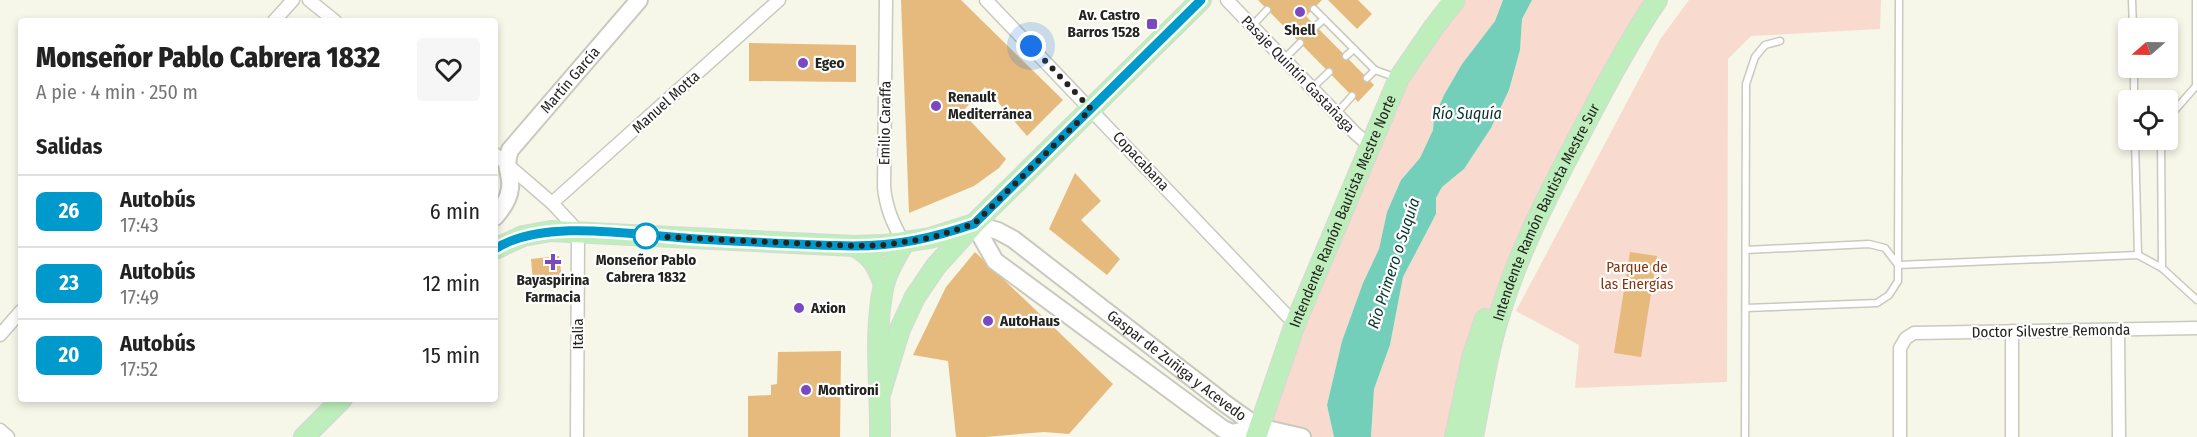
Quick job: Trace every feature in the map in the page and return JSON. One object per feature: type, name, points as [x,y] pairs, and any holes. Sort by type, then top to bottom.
[{"type":"main road","points":[[880,391],[900,329],[915,297],[936,267],[974,224],[1201,0]]},
{"type":"main road","name":"Intendente Ramón Bautista Mestre Norte","points":[[1263,432],[1295,324],[1400,78],[1455,0]]},
{"type":"main road","name":"Intendente Ramón Bautista Mestre Sur","points":[[1473,437],[1492,339],[1521,253],[1590,115],[1641,23],[1657,0]]},
{"type":"main road","points":[[498,247],[536,233],[578,231],[854,246],[904,243],[930,238],[974,224]]},
{"type":"main road","points":[[880,437],[877,347],[884,284],[893,260],[904,243]]},
{"type":"main road","points":[[854,246],[868,254],[876,263],[884,284]]},
{"type":"main road","points":[[1455,437],[1473,358],[1489,309],[1500,286],[1521,253]]},
{"type":"main road","points":[[304,437],[339,402]]},
{"type":"street","points":[[277,18],[293,0]]},
{"type":"street","points":[[309,0],[331,18]]},
{"type":"street","name":"Martín García","points":[[500,158],[510,150],[639,0]]},
{"type":"street","name":"Manuel Motta","points":[[552,203],[779,0]]},
{"type":"street","name":"Emilio Caraffa","points":[[886,0],[884,187],[891,220],[904,243]]},
{"type":"street","name":"Copacabana","points":[[986,0],[1295,324]]},
{"type":"street","name":"Pasaje Quintín Gastañaga","points":[[1227,0],[1336,114],[1371,147]]},
{"type":"street","points":[[500,158],[552,203],[578,231]]},
{"type":"street","points":[[498,213],[508,198],[510,187],[500,158]]},
{"type":"street","name":"Gaspar de Zuñiga y Acevedo","points":[[974,224],[998,231],[1013,239],[1263,432]]},
{"type":"street","name":"Gaspar de Zuñiga y Acevedo","points":[[974,224],[995,261],[1223,429],[1232,433],[1263,432]]},
{"type":"street","name":"Italia","points":[[577,437],[578,231]]},
{"type":"street","points":[[0,335],[18,314]]},
{"type":"street","name":"Doctor Silvestre Remonda","points":[[1900,437],[1900,348],[1906,338],[1914,333],[2197,328]]},
{"type":"street","points":[[2118,330],[2119,437]]},
{"type":"street","points":[[2012,331],[2012,437]]},
{"type":"street","points":[[0,429],[8,437]]},
{"type":"street","points":[[1263,432],[1302,437]]},
{"type":"lane","points":[[1746,308],[1877,303],[1889,295],[1898,281],[1899,0]]},
{"type":"lane","points":[[2132,0],[2133,18]]},
{"type":"lane","points":[[2178,107],[2196,86],[2196,0]]},
{"type":"lane","points":[[1314,9],[1375,70],[1400,78]]},
{"type":"lane","points":[[1252,27],[1268,10]]},
{"type":"lane","points":[[1316,26],[1324,19]]},
{"type":"lane","points":[[1745,437],[1746,84],[1755,57],[1765,45],[1779,41]]},
{"type":"lane","points":[[1283,59],[1300,43]]},
{"type":"lane","points":[[1346,56],[1354,49]]},
{"type":"lane","points":[[1367,78],[1375,70]]},
{"type":"lane","points":[[1312,89],[1329,72]]},
{"type":"lane","points":[[1336,114],[1352,96]]},
{"type":"lane","points":[[2135,150],[2138,255]]},
{"type":"lane","points":[[2161,150],[2162,268]]},
{"type":"lane","points":[[1746,250],[1869,244],[1885,248],[1898,265]]},
{"type":"lane","points":[[1898,265],[2138,255],[2162,268],[2197,300]]},
{"type":"green space","points":[[1455,0],[1503,0],[1495,21],[1462,64],[1444,95],[1434,118],[1433,130],[1420,158],[1401,180],[1387,212],[1379,249],[1363,283],[1342,341],[1327,405],[1334,437],[1256,437],[1392,95]]},
{"type":"green space","points":[[1532,0],[1657,0],[1540,211],[1473,437],[1371,437],[1374,389],[1390,345],[1403,277],[1436,214],[1435,198],[1442,187],[1464,169],[1491,128],[1509,90],[1520,50],[1522,19]]},
{"type":"green space","name":"Parque de las Energías","points":[[1689,0],[1881,0],[1880,29],[1751,36],[1728,59],[1727,382],[1575,388],[1579,345],[1516,311],[1661,38]]},
{"type":"water","name":"Río Suquía","points":[[1503,0],[1532,0],[1522,19],[1520,50],[1509,90],[1491,128],[1464,169],[1442,187],[1436,198],[1436,214],[1403,277],[1390,345],[1374,389],[1371,437],[1334,437],[1327,405],[1342,341],[1363,283],[1379,249],[1387,212],[1401,180],[1420,158],[1433,130],[1434,118],[1444,95],[1462,64],[1495,21]]},
{"type":"building","name":"Renault Mediterránea","points":[[901,0],[961,0],[1063,100],[1027,136],[985,87],[962,112],[1006,159],[999,168],[974,186],[909,213]]},
{"type":"building","points":[[1258,0],[1322,0],[1306,16],[1374,85],[1358,102]]},
{"type":"building","points":[[1328,0],[1358,0],[1372,14],[1357,29]]},
{"type":"building","name":"Egeo","points":[[749,43],[856,45],[856,82],[749,81]]},
{"type":"building","points":[[1075,173],[1101,201],[1081,220],[1120,259],[1107,275],[1049,229]]},
{"type":"building","name":"AutoHaus","points":[[975,252],[1113,384],[1069,434],[1044,432],[956,437],[948,361],[913,355],[946,287]]},
{"type":"building","points":[[1630,252],[1657,256],[1641,357],[1614,353]]},
{"type":"building","points":[[559,256],[562,279],[533,282],[531,259]]},
{"type":"building","name":"Montironi","points":[[841,351],[840,437],[748,437],[748,396],[771,395],[771,385],[777,384],[778,352]]},
{"type":"bus line","name":"26","points":[[498,247],[524,236],[551,231],[854,246],[884,245],[930,238],[974,224],[1201,0]]},
{"type":"place","name":"Shell","points":[[1300,12]]},
{"type":"place","name":"Av. Castro Barros 1528","points":[[1152,24]]},
{"type":"place","name":"Egeo","points":[[803,63]]},
{"type":"place","name":"Renault Mediterránea","points":[[936,106]]},
{"type":"place","name":"Monseñor Pablo Cabrera 1832","points":[[646,236]]},
{"type":"place","name":"Bayaspirina Farmacia","points":[[553,262]]},
{"type":"place","name":"Axion","points":[[799,308]]},
{"type":"place","name":"AutoHaus","points":[[988,321]]},
{"type":"place","name":"Montironi","points":[[806,390]]},
{"type":"route","points":[[646,236],[854,246],[884,245],[930,238],[974,224],[1091,109],[1031,46]]},
{"type":"water label","name":"Río Primero o Suquía","points":[[1393,263]]}]
